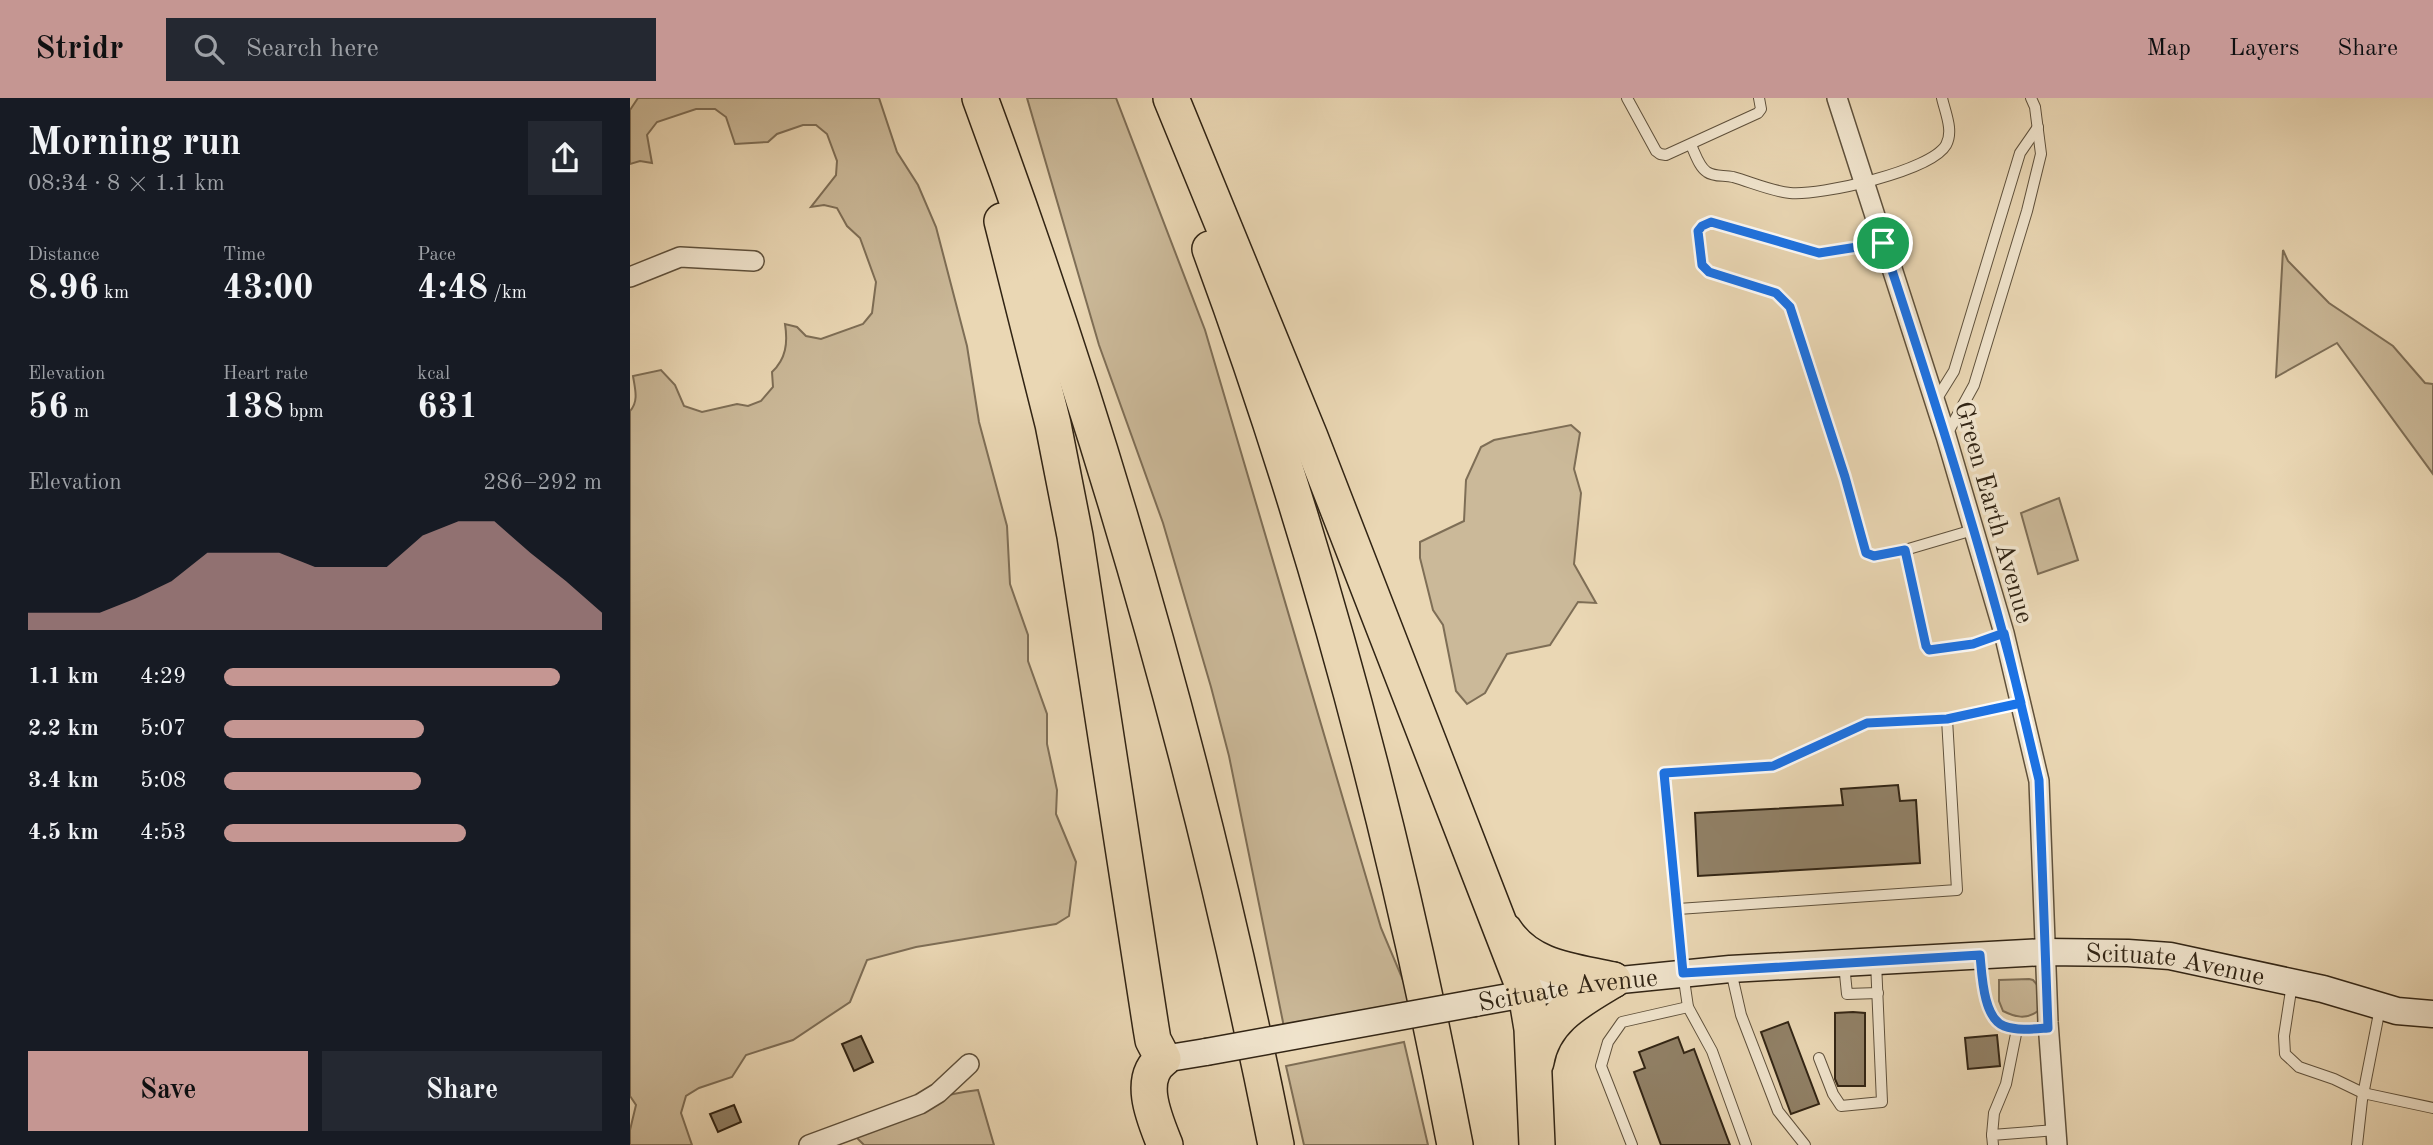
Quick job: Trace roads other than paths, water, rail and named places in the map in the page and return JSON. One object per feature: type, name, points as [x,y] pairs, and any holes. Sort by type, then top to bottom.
[{"type":"highway","points":[[974,98],[1065,480],[1089,619],[1151,1028],[1157,1050],[1163,1059],[1151,1072],[1149,1087],[1165,1145]]},
{"type":"highway","points":[[980,98],[1063,336],[1147,613],[1222,897],[1276,1145]]},
{"type":"highway","points":[[1153,98],[1212,253],[1253,372],[1322,592],[1396,870],[1455,1145]]},
{"type":"highway","points":[[1171,98],[1310,437],[1526,993],[1532,1029],[1537,1145]]},
{"type":"highway","points":[[1498,918],[1514,943],[1536,960],[1557,968],[1613,980]]},
{"type":"highway","points":[[1534,1083],[1538,1049],[1550,1026],[1565,1010],[1613,980]]},
{"type":"main road","name":"Scituate Avenue","points":[[1163,1059],[1526,993],[1613,980],[1730,969],[1980,955],[2129,953],[2170,956],[2293,983],[2397,1011],[2433,1014]]},
{"type":"street","name":"Green Earth Avenue","points":[[1837,98],[1946,436],[2004,633],[2039,780],[2048,1028],[2056,1138]]},
{"type":"street","points":[[630,277],[680,257],[754,261]]},
{"type":"street","points":[[809,1145],[920,1104],[938,1093],[969,1064]]},
{"type":"lane","points":[[1627,98],[1660,154],[1666,155],[1758,113],[1761,109],[1759,98]]},
{"type":"lane","points":[[1691,145],[1704,171],[1712,175],[1728,176],[1788,193],[1829,191],[1922,165],[1937,156],[1947,144],[1950,129],[1942,98]]},
{"type":"lane","points":[[1946,436],[1974,385],[2027,211],[2041,154],[2031,98]]},
{"type":"lane","points":[[1935,402],[1954,371],[2020,153],[2038,127]]},
{"type":"lane","points":[[1883,243],[1819,253],[1711,222],[1698,231],[1702,265],[1709,272],[1776,293],[1790,307],[1845,477],[1866,553],[1874,556],[1905,550],[1973,530]]},
{"type":"lane","points":[[1905,550],[1929,650],[1973,644],[2004,633]]},
{"type":"lane","points":[[1746,1145],[1712,1051],[1688,1007],[1664,773],[1773,766],[1867,723],[1947,719],[2021,703]]},
{"type":"lane","points":[[1678,909],[1957,890],[1947,719]]},
{"type":"lane","points":[[1980,955],[1984,994],[1996,1021],[2003,1026],[2017,1029],[2048,1028]]},
{"type":"lane","points":[[1819,1058],[1833,1094],[1841,1106],[1882,1102],[1876,961]]},
{"type":"lane","points":[[1844,964],[1847,994],[1878,993]]},
{"type":"lane","points":[[1730,969],[1741,1015],[1778,1111],[1805,1145]]},
{"type":"lane","points":[[2293,983],[2284,1036],[2285,1054],[2299,1067],[2363,1093],[2433,1108]]},
{"type":"lane","points":[[2357,1145],[2363,1093],[2380,1006]]},
{"type":"lane","points":[[1632,1145],[1601,1066],[1608,1042],[1622,1022],[1688,1007]]},
{"type":"lane","points":[[2017,1029],[2006,1084],[1994,1113],[1992,1140],[2056,1138]]}]
